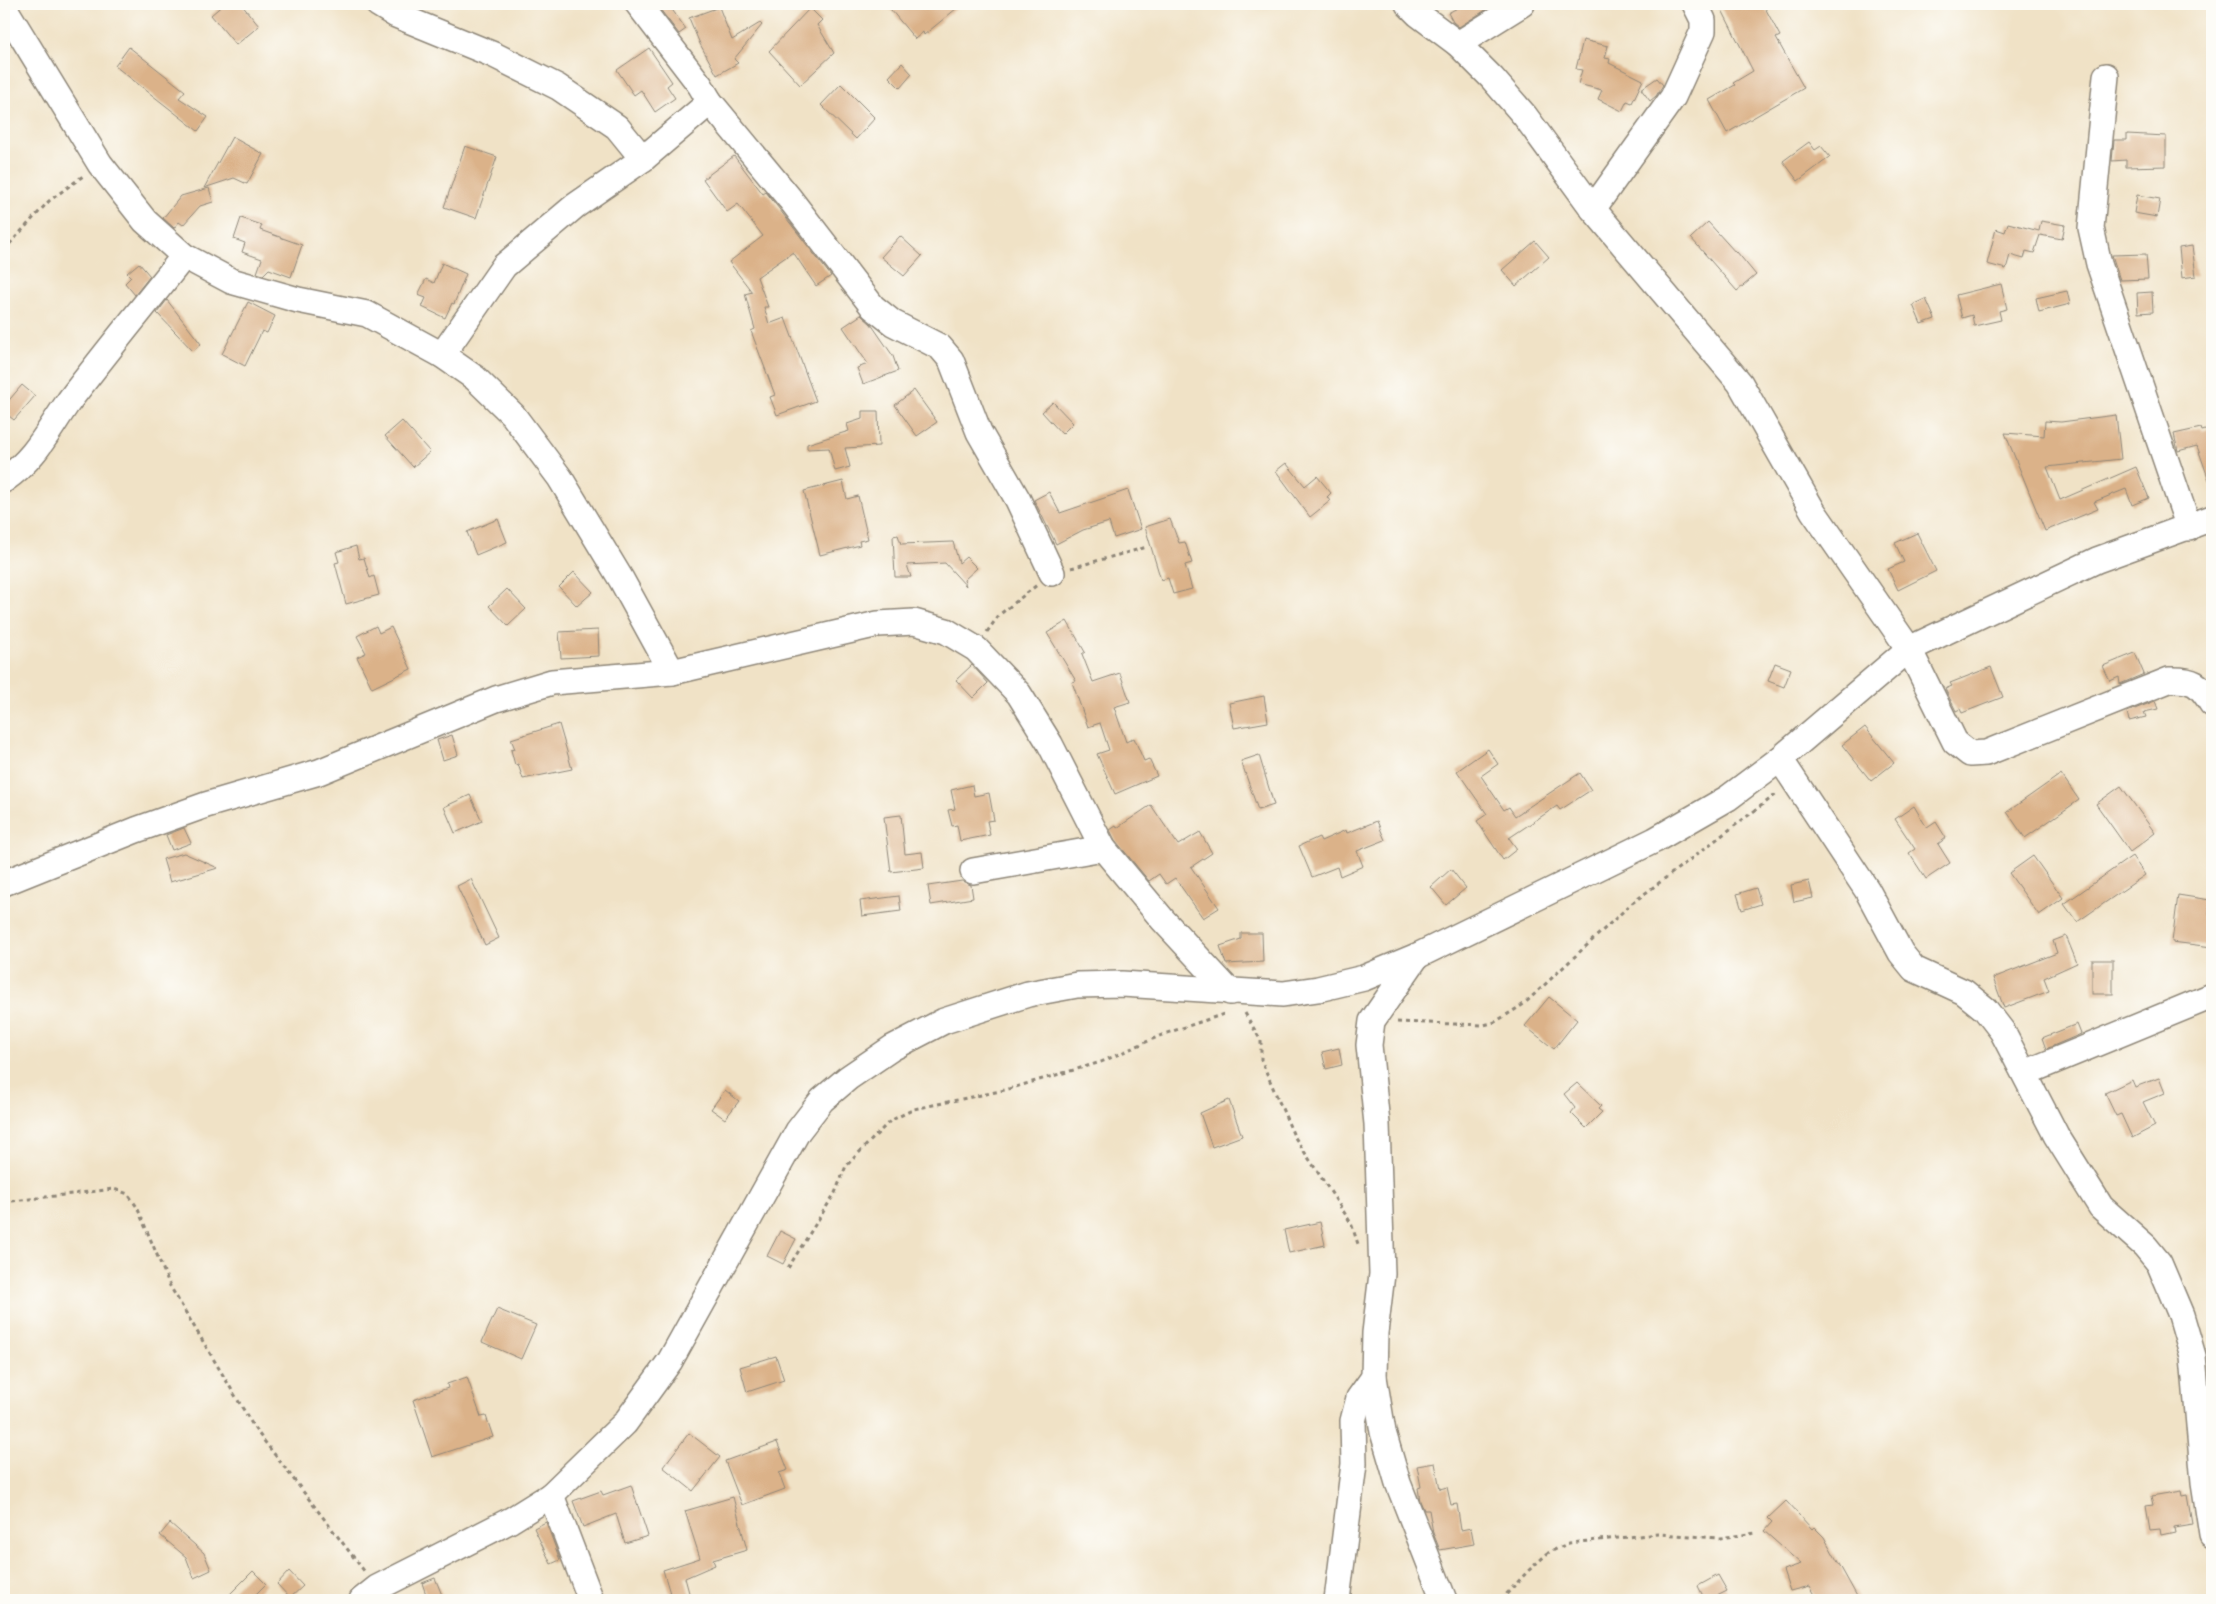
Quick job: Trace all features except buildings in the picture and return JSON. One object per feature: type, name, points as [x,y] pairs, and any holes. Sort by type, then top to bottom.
[{"type":"street","points":[[378,4],[396,15],[494,55],[558,87],[617,128],[644,159]]},
{"type":"street","points":[[638,4],[700,85],[710,102],[790,198],[873,308],[893,323],[940,347],[951,360],[979,432],[1018,500],[1052,573]]},
{"type":"street","points":[[1408,4],[1418,14],[1458,44],[1492,78],[1524,116],[1593,210],[1740,383],[1813,511],[1909,649],[1955,742],[1970,754],[1986,753],[2169,680],[2189,679],[2205,692],[2212,704]]},
{"type":"street","points":[[1458,44],[1522,4]]},
{"type":"street","points":[[1593,210],[1673,97],[1703,31],[1703,20],[1695,4]]},
{"type":"street","points":[[4,7],[100,164],[145,220],[184,256],[231,281],[298,300],[367,314],[442,355],[475,378],[514,415],[560,478],[621,580],[672,672]]},
{"type":"street","points":[[2106,76],[2091,228],[2102,273],[2188,528]]},
{"type":"street","points":[[442,355],[504,266],[575,206],[644,159],[710,102]]},
{"type":"street","points":[[4,480],[15,473],[39,448],[69,402],[184,256]]},
{"type":"street","points":[[370,1594],[511,1520],[551,1495],[625,1423],[670,1361],[798,1131],[822,1100],[848,1078],[892,1048],[944,1021],[1028,994],[1077,985],[1122,984],[1236,1000],[1318,989],[1364,978],[1417,956],[1655,840],[1728,798],[1780,759],[1909,649],[2098,560],[2212,518]]},
{"type":"street","points":[[4,883],[136,830],[198,808],[319,772],[496,699],[552,682],[672,672],[878,624],[914,622],[946,631],[976,649],[1019,694],[1050,744],[1103,848],[1163,920],[1236,1000]]},
{"type":"street","points":[[1780,759],[1867,890],[1901,953],[1914,969],[1964,992],[1985,1009],[2002,1031],[2056,1135],[2101,1207],[2145,1246],[2159,1264],[2181,1315],[2193,1356],[2204,1483],[2212,1535]]},
{"type":"street","points":[[973,871],[1103,848]]},
{"type":"street","points":[[1417,956],[1372,1021],[1369,1045],[1377,1124],[1382,1274],[1375,1333],[1374,1377],[1383,1432],[1396,1475],[1444,1600]]},
{"type":"street","points":[[2025,1073],[2212,996]]},
{"type":"street","points":[[1337,1600],[1354,1464],[1353,1422],[1359,1398],[1374,1377]]},
{"type":"street","points":[[551,1495],[591,1600]]},
{"type":"path","points":[[4,250],[49,201],[100,164]]},
{"type":"path","points":[[1372,1021],[1484,1025],[1495,1022],[1524,1004],[1631,904],[1794,780]]},
{"type":"path","points":[[788,1268],[836,1194],[846,1166],[890,1121],[914,1109],[1005,1090],[1101,1062],[1236,1000],[1261,1041],[1261,1060],[1294,1136],[1351,1223],[1359,1249]]},
{"type":"path","points":[[4,1202],[114,1189],[128,1194],[137,1208],[170,1286],[255,1429],[370,1594]]},
{"type":"path","points":[[1501,1600],[1548,1553],[1569,1543],[1658,1534],[1720,1538],[1756,1533]]}]
